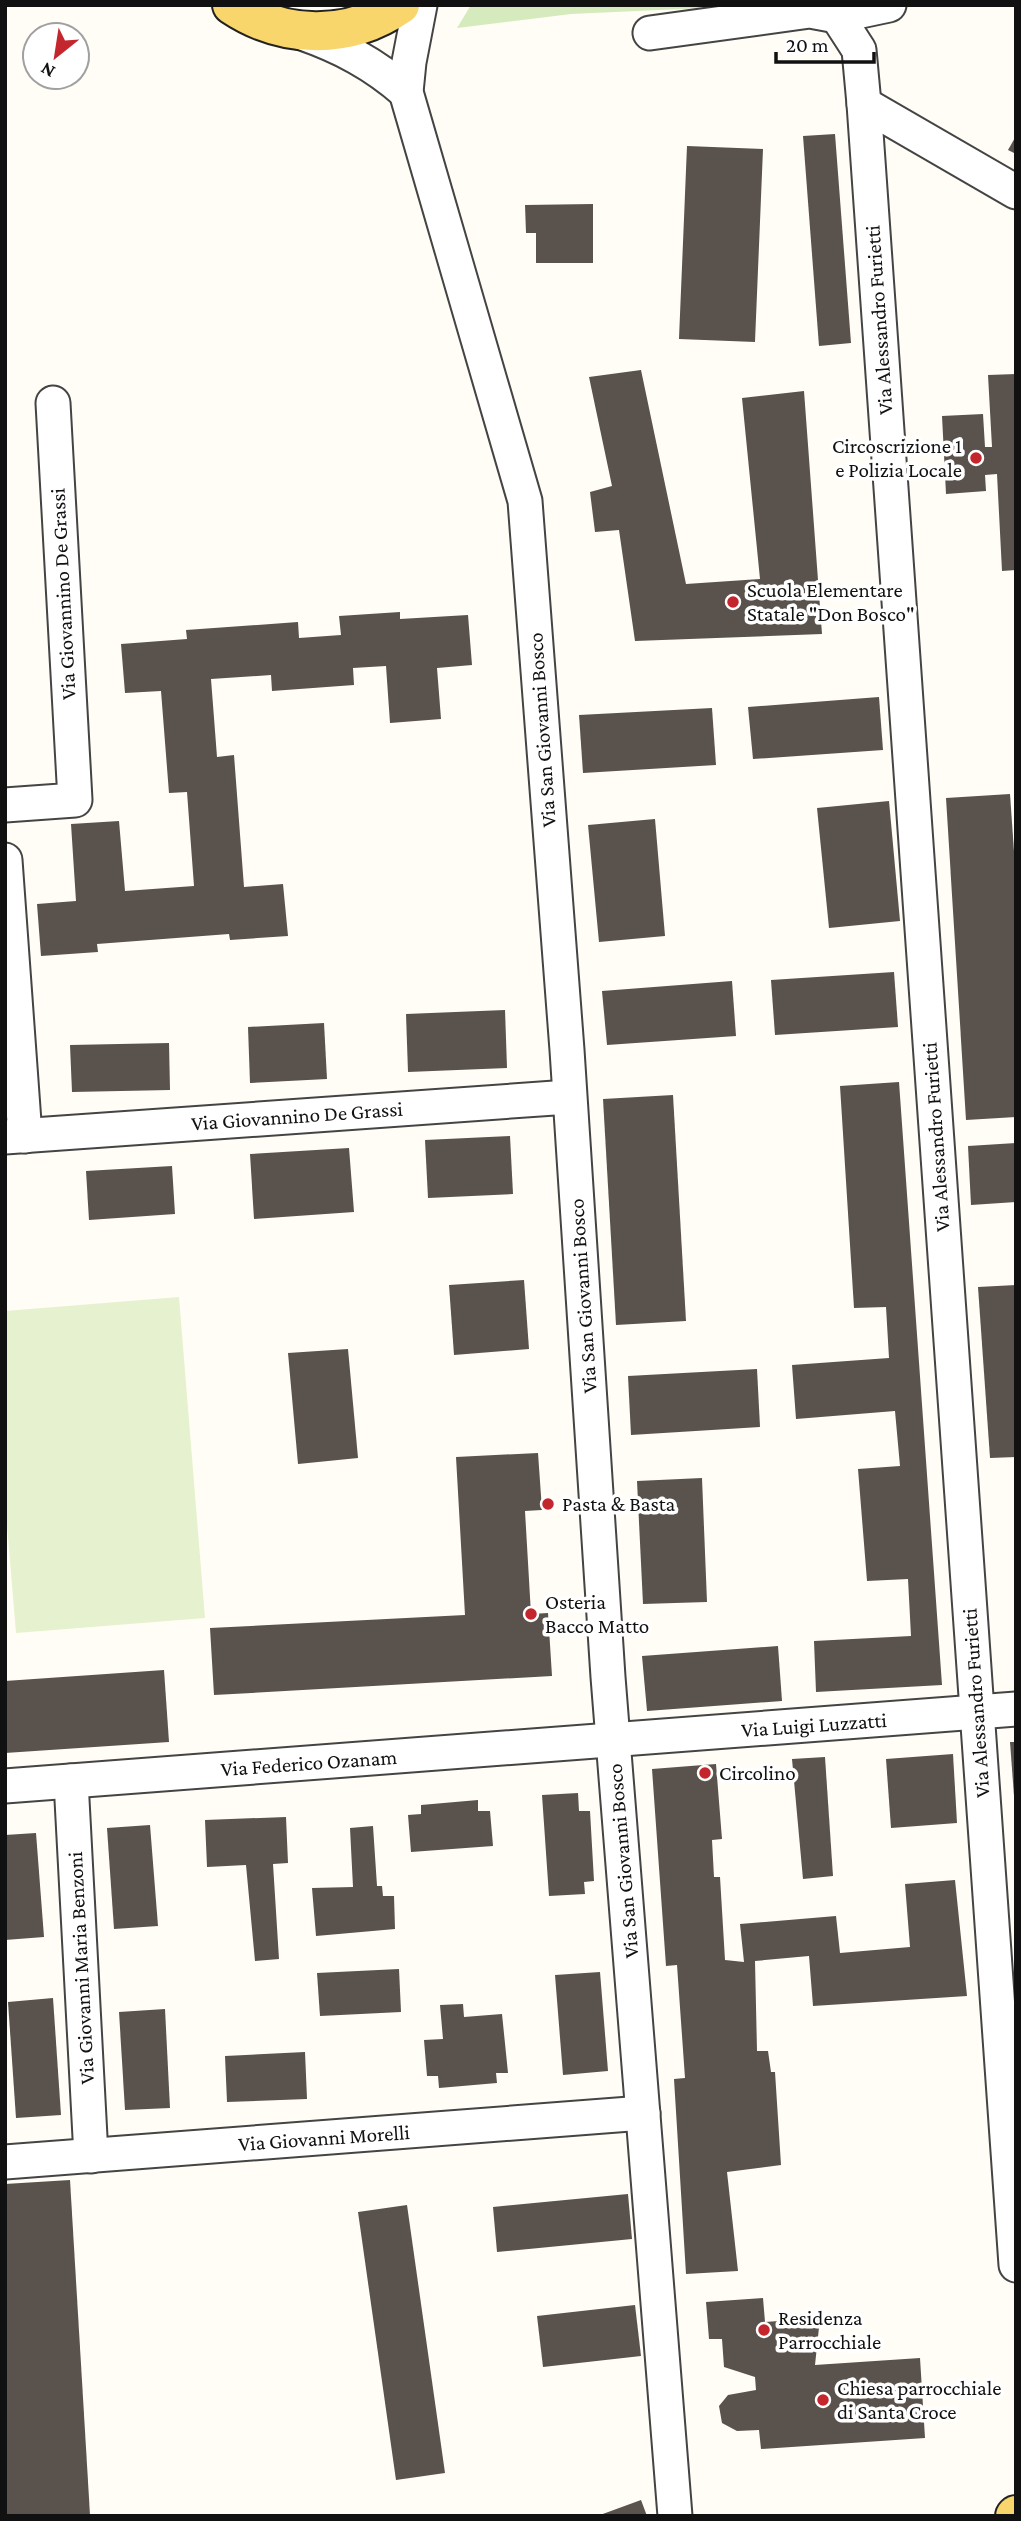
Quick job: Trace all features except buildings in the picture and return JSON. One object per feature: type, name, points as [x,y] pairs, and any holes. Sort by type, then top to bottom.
[{"type":"main road","points":[[232,5],[260,21],[298,31],[334,31],[352,27],[381,17],[400,5]]},
{"type":"street","name":"Via San Giovanni Bosco","points":[[420,5],[406,92],[525,501],[613,1739],[675,2516]]},
{"type":"street","points":[[650,33],[810,11],[837,16],[889,5]]},
{"type":"street","name":"Via Alessandro Furietti","points":[[837,16],[859,50],[864,104],[1016,2265]]},
{"type":"street","points":[[298,31],[362,58],[385,73],[406,92]]},
{"type":"street","points":[[864,104],[1016,192]]},
{"type":"street","name":"Via Giovannino De Grassi","points":[[5,805],[75,800],[52,403]]},
{"type":"street","name":"Via Giovannino De Grassi","points":[[5,860],[15,1136],[569,1097]]},
{"type":"street","name":"Via Luigi Luzzatti","points":[[613,1739],[1016,1709]]},
{"type":"street","name":"Via Federico Ozanam","points":[[5,1786],[613,1739]]},
{"type":"street","name":"Via Giovanni Maria Benzoni","points":[[71,1781],[91,2156]]},
{"type":"street","name":"Via Giovanni Morelli","points":[[5,2162],[643,2113]]},
{"type":"green space","points":[[471,5],[702,5],[703,8],[571,14],[457,28]]},
{"type":"green space","points":[[179,1297],[205,1618],[16,1633],[5,1501],[5,1311]]},
{"type":"place","name":"Circoscrizione 1 e Polizia Locale","points":[[976,458]]},
{"type":"place","name":"Scuola Elementare Statale \"Don Bosco\"","points":[[733,602]]},
{"type":"place","name":"Pasta & Basta","points":[[548,1504]]},
{"type":"place","name":"Osteria Bacco Matto","points":[[531,1614]]},
{"type":"place","name":"Circolino","points":[[705,1773]]},
{"type":"place","name":"Residenza Parrocchiale","points":[[764,2330]]},
{"type":"place","name":"Chiesa parrocchiale di Santa Croce","points":[[823,2400]]}]
